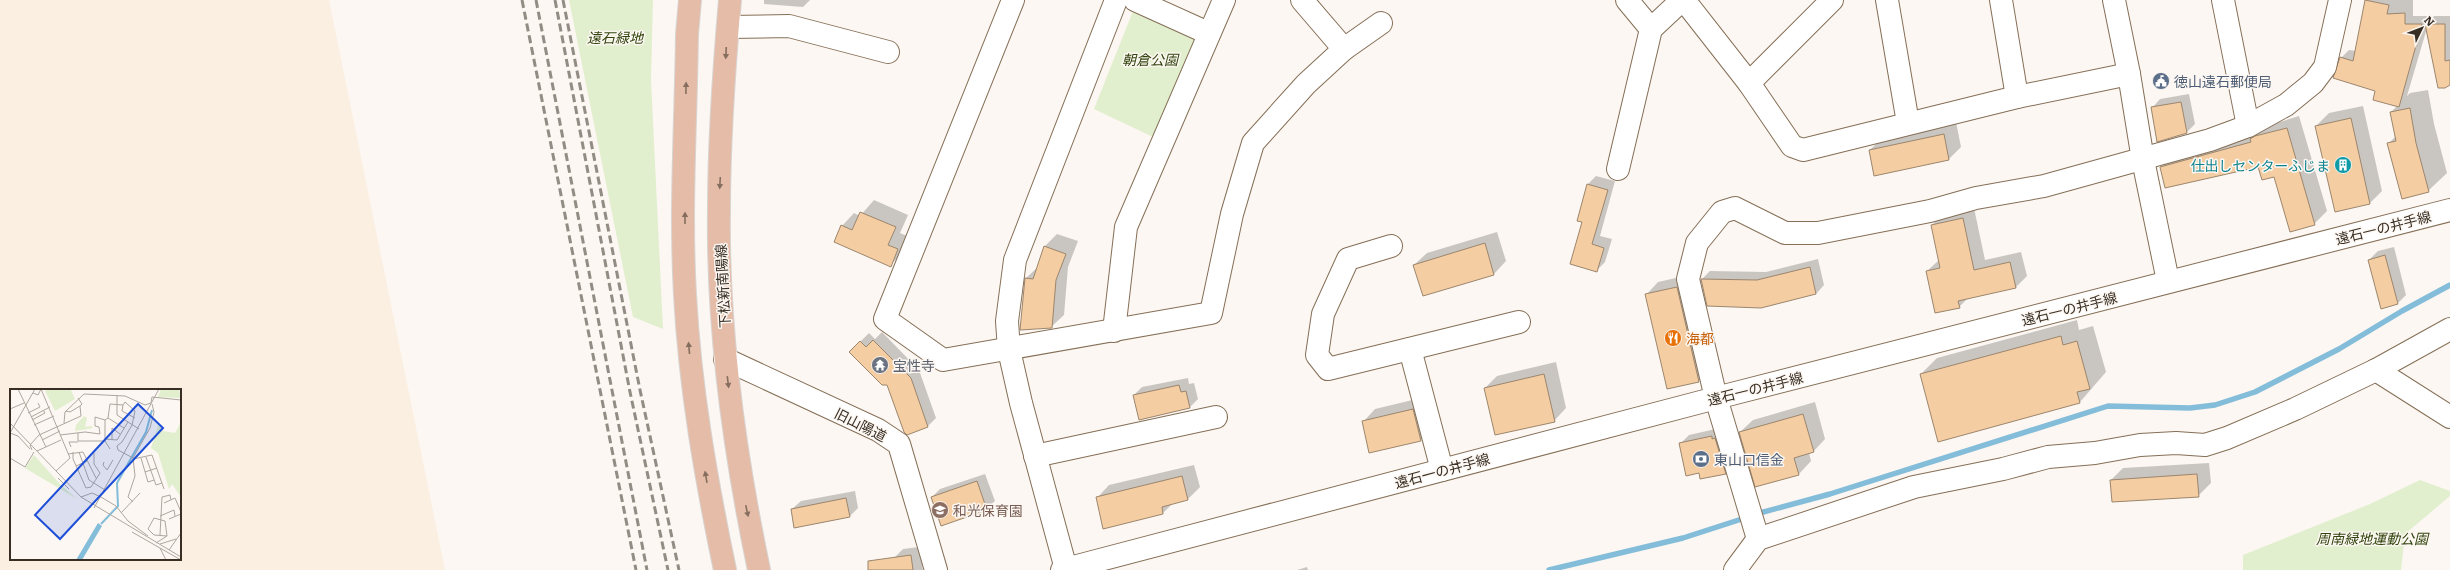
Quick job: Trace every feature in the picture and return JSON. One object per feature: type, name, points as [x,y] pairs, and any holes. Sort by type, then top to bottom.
[{"type":"main road","points":[[690,0],[687,34],[685,294],[691,367],[705,475],[725,570]]},
{"type":"main road","name":"下松新南陽線","points":[[730,0],[719,208],[725,359],[742,489],[759,570]]},
{"type":"street","points":[[1013,0],[885,319],[943,360],[1009,350],[1211,313],[1232,214],[1253,143],[1306,84],[1344,49],[1381,23]]},
{"type":"street","points":[[1064,569],[1009,350],[1007,321],[1015,260],[1116,0]]},
{"type":"street","points":[[1135,0],[1208,33]]},
{"type":"street","points":[[1114,331],[1126,227],[1208,33],[1224,0]]},
{"type":"street","points":[[1302,0],[1344,49]]},
{"type":"street","points":[[1627,0],[1651,28]]},
{"type":"street","points":[[1618,169],[1651,28],[1683,0],[1749,83],[1792,146],[1803,150],[2017,97],[2129,74]]},
{"type":"street","points":[[1749,83],[1832,0]]},
{"type":"street","points":[[1886,0],[1908,123]]},
{"type":"street","points":[[2000,0],[2017,97]]},
{"type":"street","points":[[2114,0],[2129,74],[2143,160],[2168,282]]},
{"type":"street","points":[[2224,0],[2248,126]]},
{"type":"street","points":[[1746,566],[1758,539],[1716,398],[1688,279],[1697,243],[1722,212],[1735,208],[1785,233],[1818,233],[1930,211],[1976,198],[2044,186],[2143,160],[2248,126],[2286,105],[2313,83],[2324,67],[2340,0]]},
{"type":"street","points":[[728,27],[789,26],[888,52]]},
{"type":"street","name":"遠石一の井手線","points":[[1064,569],[1716,398],[2450,210]]},
{"type":"street","points":[[1391,246],[1348,259],[1323,314],[1317,355],[1328,369],[1519,322]]},
{"type":"street","points":[[1758,539],[1914,486],[2003,469],[2048,456],[2095,453],[2140,445],[2176,443],[2205,445],[2227,438],[2295,409],[2376,370],[2450,329]]},
{"type":"street","points":[[1410,349],[1442,470]]},
{"type":"street","name":"旧山陽道","points":[[725,359],[878,430],[899,444],[936,570]]},
{"type":"street","points":[[2376,370],[2450,417]]},
{"type":"street","points":[[1035,456],[1216,417]]},
{"type":"shaded area","points":[[0,0],[329,0],[445,570],[0,570]]},
{"type":"green space","name":"遠石緑地","points":[[569,0],[653,0],[651,80],[663,329],[633,317]]},
{"type":"green space","name":"朝倉公園","points":[[1133,11],[1196,40],[1153,137],[1094,109]]},
{"type":"green space","name":"周南緑地運動公園","points":[[2420,480],[2450,491],[2450,496],[2405,534],[2401,570],[2243,570],[2243,555],[2370,504]]},
{"type":"building","points":[[2365,0],[2389,5],[2387,14],[2405,13],[2405,24],[2422,24],[2399,107],[2373,100],[2375,91],[2333,78],[2340,57],[2353,61]]},
{"type":"building","points":[[2425,24],[2445,24],[2445,61],[2450,60],[2450,85],[2445,88],[2438,88]]},
{"type":"building","points":[[2181,102],[2187,133],[2157,142],[2151,107]]},
{"type":"building","points":[[2410,108],[2416,143],[2429,192],[2402,199],[2387,143],[2396,141],[2390,112]]},
{"type":"building","name":"仕出しセンターふじま","points":[[2351,118],[2370,204],[2335,212],[2315,126]]},
{"type":"building","points":[[2287,128],[2315,225],[2290,232],[2274,177],[2262,180],[2258,167],[2165,188],[2160,167],[2251,142],[2250,139],[2255,136]]},
{"type":"building","points":[[1944,134],[1949,160],[1874,176],[1869,150]]},
{"type":"building","points":[[1587,184],[1608,190],[1592,244],[1604,248],[1597,272],[1570,264],[1582,222],[1577,221]]},
{"type":"building","points":[[860,212],[896,227],[888,245],[898,249],[891,267],[834,242],[841,225],[852,230]]},
{"type":"building","points":[[1963,218],[1974,270],[2010,262],[2016,288],[1958,301],[1960,308],[1935,313],[1926,271],[1940,268],[1931,225]]},
{"type":"building","points":[[1485,243],[1494,275],[1423,296],[1413,265]]},
{"type":"building","points":[[1044,246],[1066,254],[1056,280],[1052,328],[1020,330],[1025,278],[1033,279]]},
{"type":"building","points":[[2385,255],[2398,304],[2381,309],[2368,260]]},
{"type":"building","points":[[1810,267],[1816,294],[1761,308],[1707,306],[1701,279],[1757,280]]},
{"type":"building","name":"海都","points":[[1677,287],[1699,382],[1667,389],[1645,294]]},
{"type":"building","points":[[2061,336],[2063,345],[2077,341],[2090,389],[2077,392],[2080,403],[1938,442],[1920,374]]},
{"type":"building","points":[[873,340],[911,378],[928,427],[907,435],[904,432],[887,385],[882,385],[849,352],[860,341],[866,347]]},
{"type":"building","points":[[1544,374],[1555,422],[1495,435],[1484,388]]},
{"type":"building","points":[[1179,385],[1181,392],[1186,391],[1190,408],[1139,420],[1133,395]]},
{"type":"building","points":[[1413,409],[1421,441],[1369,453],[1362,421]]},
{"type":"building","points":[[1803,414],[1814,452],[1794,458],[1799,475],[1755,487],[1739,432]]},
{"type":"building","points":[[1712,436],[1712,439],[1715,438],[1726,474],[1700,479],[1699,473],[1686,476],[1679,443]]},
{"type":"building","points":[[2197,474],[2199,497],[2112,502],[2110,480]]},
{"type":"building","points":[[1182,476],[1188,500],[1162,507],[1163,514],[1103,529],[1096,497]]},
{"type":"building","points":[[977,481],[987,510],[941,526],[931,497]]},
{"type":"building","points":[[846,498],[850,517],[794,528],[791,509]]},
{"type":"building","points":[[911,555],[913,570],[868,570],[868,561]]},
{"type":"waterway","points":[[1756,514],[1830,494],[2108,406],[2190,408],[2215,405],[2255,392],[2339,349],[2402,311],[2450,285]]},
{"type":"waterway","points":[[1549,570],[1683,538],[1748,517]]},
{"type":"railway","points":[[522,0],[636,570]]},
{"type":"railway","points":[[536,0],[647,570]]},
{"type":"railway","points":[[555,0],[630,392],[668,570]]},
{"type":"railway","points":[[563,0],[640,390],[679,570]]},
{"type":"place","name":"徳山遠石郵便局","points":[[2161,81]]},
{"type":"place","name":"仕出しセンターふじま","points":[[2343,165]]},
{"type":"place","name":"海都","points":[[1673,338]]},
{"type":"place","name":"宝性寺","points":[[880,365]]},
{"type":"place","name":"東山口信金","points":[[1701,459]]},
{"type":"place","name":"和光保育園","points":[[940,510]]}]
